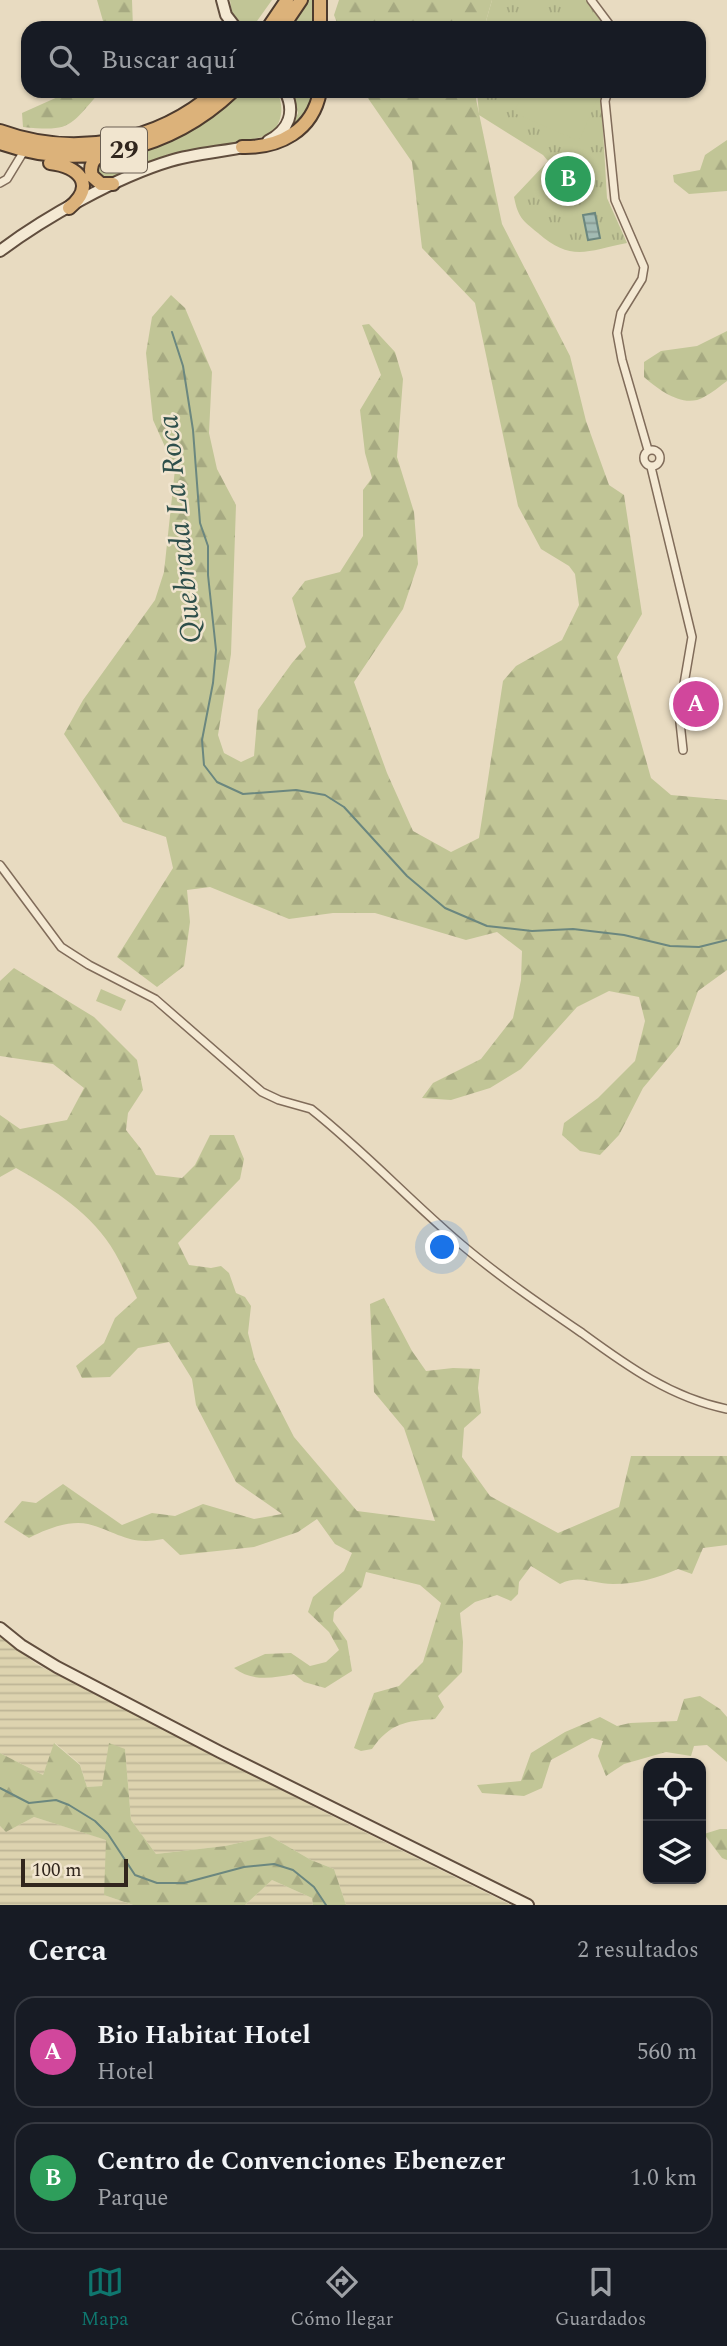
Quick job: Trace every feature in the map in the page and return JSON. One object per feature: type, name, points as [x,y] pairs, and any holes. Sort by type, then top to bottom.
[{"type":"highway","points":[[266,21],[280,0]]},
{"type":"highway","points":[[273,21],[287,0]]},
{"type":"highway","points":[[287,21],[301,0]]},
{"type":"highway","points":[[320,0],[320,21]]},
{"type":"highway","name":"29","points":[[0,131],[49,143],[80,145],[107,142],[166,125],[207,98]]},
{"type":"highway","name":"29","points":[[22,154],[104,154],[136,147],[170,135],[205,114],[224,98]]},
{"type":"highway","points":[[242,147],[261,148],[291,137],[308,119],[318,98]]},
{"type":"highway","points":[[0,144],[44,162],[64,164],[75,170],[82,187],[78,201],[69,208]]},
{"type":"highway","points":[[104,154],[91,165],[92,176],[101,184],[113,184]]},
{"type":"main road","points":[[222,0],[231,21]]},
{"type":"main road","points":[[0,251],[34,228],[113,184],[171,160],[271,140],[286,127],[291,110],[287,98]]},
{"type":"main road","points":[[0,1628],[21,1645],[57,1667],[220,1752],[528,1905]]},
{"type":"street","points":[[591,0],[607,21]]},
{"type":"street","points":[[606,98],[615,200],[644,267],[642,279],[621,313],[617,332],[622,360],[648,450]]},
{"type":"street","points":[[0,183],[6,179],[22,154]]},
{"type":"street","points":[[648,450],[656,451],[660,458],[656,465],[651,467]]},
{"type":"street","points":[[648,450],[643,459],[651,467],[692,637],[679,713],[683,750]]},
{"type":"street","points":[[0,865],[61,947],[89,965],[155,999],[262,1092],[311,1109],[463,1246],[600,1347],[664,1388],[708,1405],[727,1409]]},
{"type":"shaded area","points":[[0,1635],[36,1664],[511,1905],[346,1905],[334,1869],[311,1860],[270,1836],[225,1846],[156,1854],[131,1820],[125,1749],[102,1786],[87,1787],[80,1764],[55,1743],[43,1775],[0,1753]]},
{"type":"shaded area","points":[[34,1817],[107,1840],[104,1895],[133,1905],[0,1905],[0,1826],[6,1832]]},
{"type":"shaded area","points":[[272,1880],[312,1898],[313,1905],[245,1905]]},
{"type":"green space","points":[[97,0],[132,0],[133,21],[103,21]]},
{"type":"green space","points":[[230,0],[272,0],[257,21],[237,21],[232,13]]},
{"type":"green space","points":[[308,0],[317,0],[317,21],[294,21]]},
{"type":"green space","points":[[339,0],[492,0],[486,21],[336,21],[334,15]]},
{"type":"green space","points":[[492,0],[587,0],[601,21],[486,21]]},
{"type":"green space","points":[[56,98],[95,98],[75,119],[61,127],[23,127],[22,113]]},
{"type":"green space","points":[[223,98],[280,98],[281,102],[278,124],[271,134],[240,143],[169,154],[110,179],[99,172],[101,160]]},
{"type":"green space","points":[[294,98],[315,98],[290,132],[298,113]]},
{"type":"green space","points":[[368,98],[476,98],[502,224],[570,356],[586,421],[609,485],[624,495],[642,614],[617,657],[651,778],[671,795],[727,800],[727,970],[698,991],[679,1045],[643,1088],[619,1135],[600,1155],[580,1151],[562,1135],[564,1123],[598,1098],[635,1061],[645,1021],[639,997],[609,991],[577,1007],[521,1069],[490,1088],[451,1100],[422,1098],[433,1083],[481,1059],[513,1018],[521,980],[522,951],[497,932],[466,940],[375,913],[333,913],[289,919],[210,887],[187,890],[190,922],[184,966],[157,987],[117,957],[173,868],[166,837],[123,822],[64,734],[83,700],[155,600],[164,572],[175,469],[153,420],[146,353],[152,317],[171,295],[185,308],[212,372],[209,433],[217,469],[236,505],[231,654],[218,735],[224,753],[241,762],[254,756],[258,710],[306,647],[292,598],[305,581],[340,572],[363,536],[363,490],[372,478],[365,453],[360,410],[381,375],[362,325],[369,324],[395,352],[403,379],[397,457],[414,512],[418,564],[403,609],[354,682],[387,773],[413,831],[451,852],[479,838],[503,681],[516,666],[562,640],[579,605],[575,574],[569,566],[541,549],[518,506],[475,303],[422,248],[412,162]]},
{"type":"green space","points":[[478,98],[601,98],[607,198],[627,243],[590,251],[570,251],[550,242],[524,221],[514,197],[548,161],[543,155],[479,115]]},
{"type":"green space","points":[[521,98],[598,98],[579,141],[514,113]]},
{"type":"green space","points":[[727,140],[727,191],[689,194],[674,182],[673,175],[700,170],[705,155]]},
{"type":"green space","points":[[727,331],[727,381],[707,395],[696,400],[680,399],[664,392],[644,377],[644,362],[661,351],[697,346]]},
{"type":"green space","points":[[14,968],[94,1017],[137,1060],[143,1090],[128,1113],[126,1130],[156,1175],[182,1178],[195,1165],[210,1135],[234,1135],[244,1159],[240,1179],[178,1243],[189,1265],[211,1268],[221,1266],[229,1273],[236,1293],[245,1297],[251,1306],[248,1333],[255,1361],[294,1437],[357,1511],[435,1521],[404,1428],[374,1392],[370,1304],[384,1298],[412,1351],[426,1371],[480,1369],[478,1388],[481,1413],[464,1428],[462,1457],[490,1496],[558,1533],[619,1507],[631,1456],[727,1456],[727,1545],[703,1548],[692,1574],[678,1569],[655,1578],[630,1583],[606,1584],[574,1580],[560,1584],[531,1566],[519,1582],[518,1594],[511,1601],[497,1595],[475,1602],[460,1613],[462,1672],[438,1696],[444,1707],[435,1719],[399,1725],[385,1734],[372,1749],[361,1751],[354,1748],[374,1693],[399,1686],[423,1662],[441,1603],[420,1585],[366,1572],[362,1587],[334,1612],[333,1621],[347,1641],[352,1671],[325,1688],[304,1682],[294,1674],[271,1678],[255,1677],[234,1668],[265,1654],[291,1653],[310,1666],[326,1662],[339,1650],[329,1632],[308,1612],[313,1597],[344,1571],[352,1553],[335,1544],[317,1519],[298,1532],[254,1547],[180,1555],[163,1539],[141,1541],[88,1524],[58,1526],[29,1538],[4,1522],[22,1501],[36,1503],[63,1484],[122,1525],[152,1513],[175,1516],[203,1504],[254,1519],[282,1514],[236,1482],[196,1405],[192,1379],[169,1342],[138,1348],[110,1377],[82,1378],[76,1366],[104,1343],[115,1318],[137,1298],[115,1253],[84,1215],[58,1194],[16,1168],[0,1177],[0,1115],[20,1129],[67,1120],[84,1088],[53,1064],[0,1056],[0,981]]},
{"type":"green space","points":[[101,989],[126,1000],[121,1011],[96,1001]]},
{"type":"green space","points":[[700,1696],[727,1717],[727,1762],[707,1745],[694,1746],[691,1756],[666,1752],[624,1764],[606,1776],[598,1756],[603,1741],[592,1738],[551,1760],[542,1788],[524,1796],[482,1793],[477,1785],[521,1781],[531,1753],[565,1732],[600,1717],[617,1726],[677,1721],[684,1699]]},
{"type":"green space","points":[[54,1743],[80,1765],[87,1787],[102,1786],[109,1743],[125,1749],[131,1820],[156,1854],[225,1846],[270,1836],[311,1860],[334,1869],[346,1905],[313,1905],[312,1898],[272,1880],[245,1905],[133,1905],[104,1895],[106,1840],[34,1817],[6,1832],[0,1826],[0,1753],[43,1775]]},
{"type":"green space","points":[[727,1829],[727,1860],[722,1858],[706,1833]]},
{"type":"water","points":[[595,213],[600,238],[588,240],[583,215]]},
{"type":"waterway","name":"Quebrada La Roca","points":[[172,332],[183,366],[193,430],[200,523],[208,546],[208,575],[216,650],[213,683],[202,740],[204,765],[217,782],[243,794],[296,790],[325,795],[344,807],[407,876],[445,908],[487,926],[532,931],[573,929],[624,935],[670,946],[699,947],[727,940]]},
{"type":"waterway","points":[[0,1788],[29,1803],[56,1800],[69,1805],[95,1821],[108,1834],[135,1875],[157,1883],[184,1883],[244,1867],[274,1864],[293,1870],[314,1887],[326,1905]]},
{"type":"place","name":"Centro de Convenciones Ebenezer","points":[[568,179]]},
{"type":"place","name":"Bio Habitat Hotel","points":[[696,704]]}]
